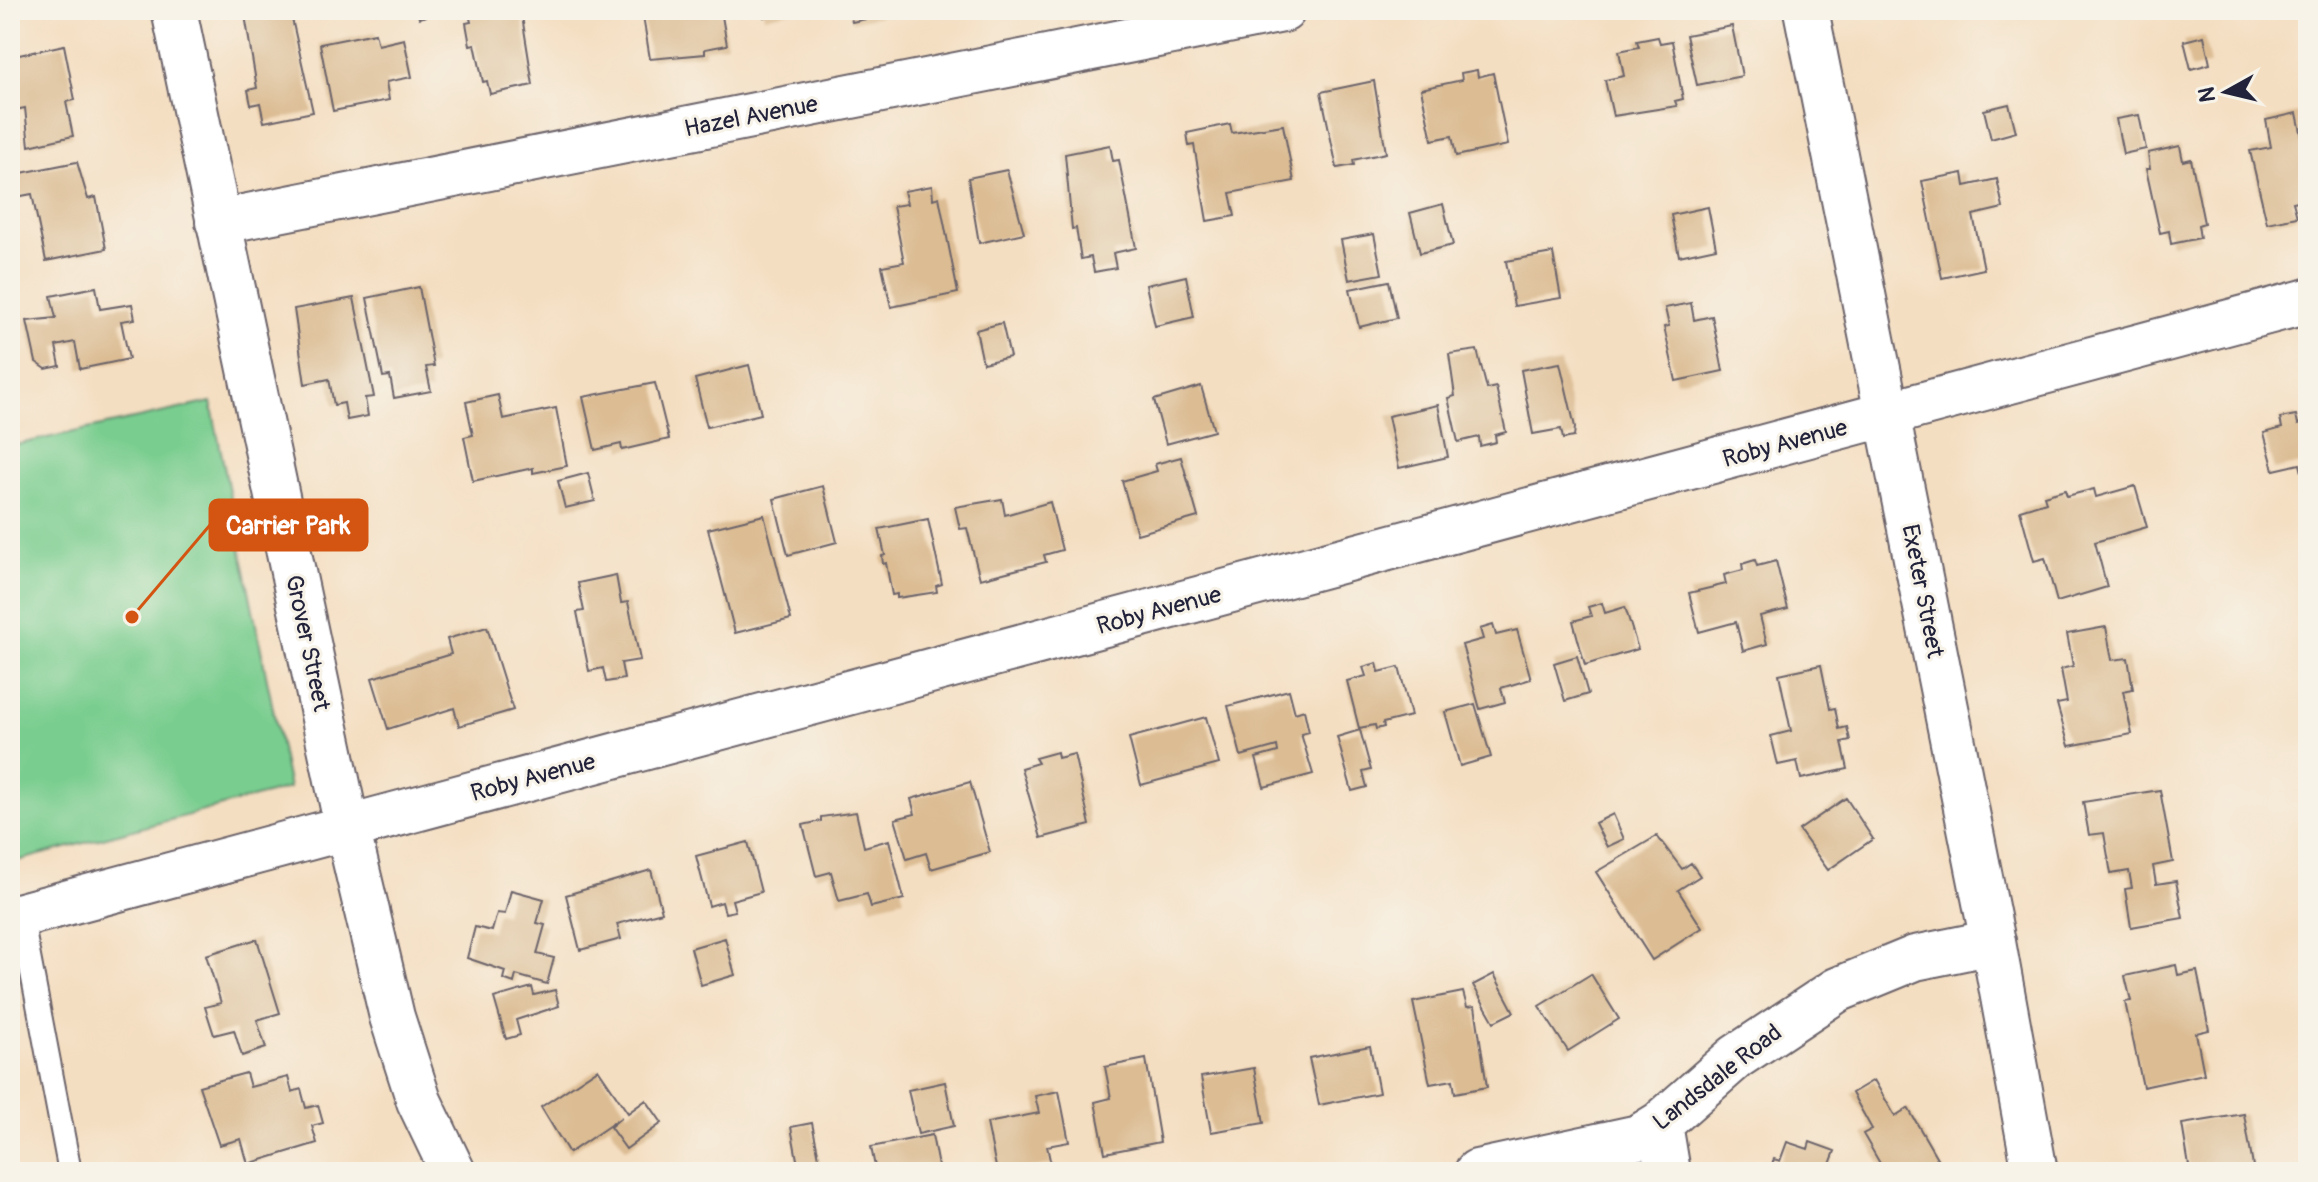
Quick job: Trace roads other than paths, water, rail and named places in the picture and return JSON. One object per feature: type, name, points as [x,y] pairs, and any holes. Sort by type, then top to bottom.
[{"type":"street","name":"Grover Street","points":[[174,10],[347,827],[392,1017],[419,1101],[453,1172]]},
{"type":"street","name":"Hazel Avenue","points":[[218,222],[1283,10]]},
{"type":"street","name":"Exeter Street","points":[[1806,10],[1993,942],[2035,1172]]},
{"type":"street","name":"Roby Avenue","points":[[15,916],[2308,301]]},
{"type":"street","name":"Landsdale Road","points":[[1477,1172],[1639,1137],[1660,1124],[1736,1057],[1837,990],[1915,958],[1993,942]]},
{"type":"street","points":[[1660,1124],[1668,1172]]},
{"type":"lane","points":[[15,916],[70,1172]]},
{"type":"place","name":"Carrier Park","points":[[132,617]]}]
